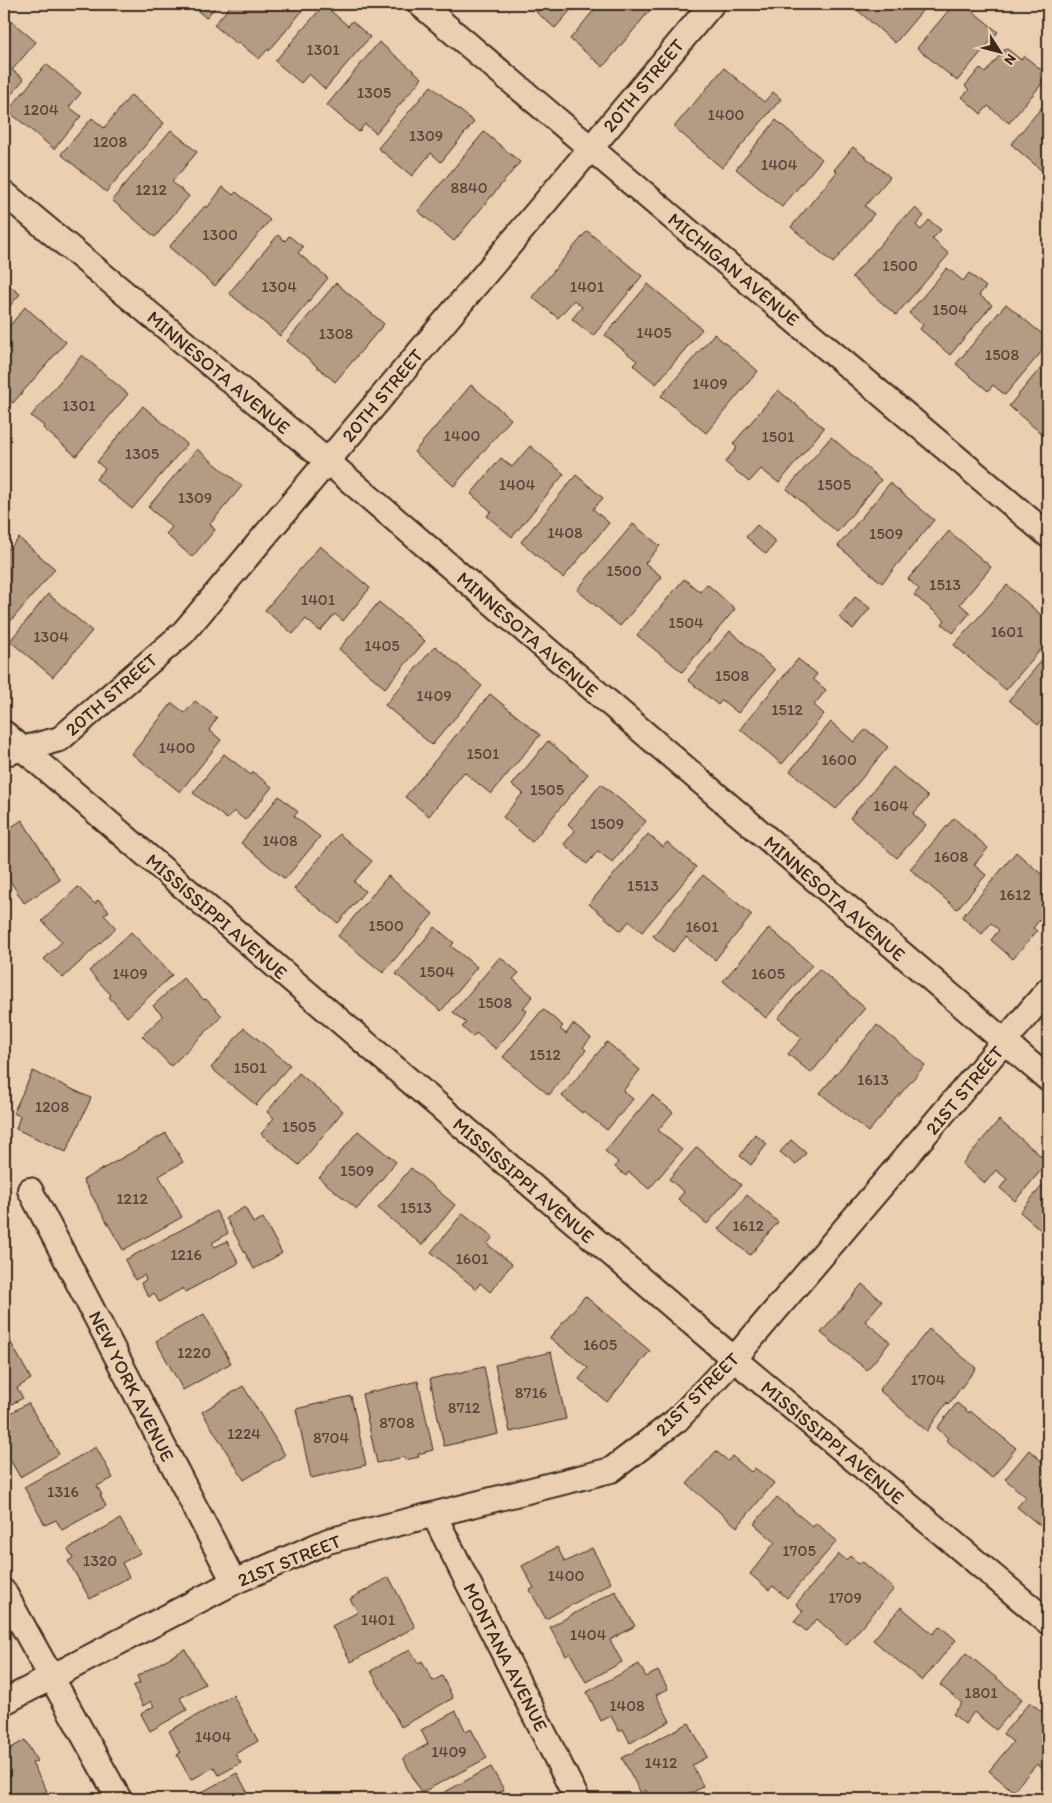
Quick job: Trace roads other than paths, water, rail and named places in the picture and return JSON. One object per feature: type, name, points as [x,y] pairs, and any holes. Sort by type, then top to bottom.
[{"type":"street","name":"MICHIGAN AVENUE","points":[[420,4],[1048,535]]},
{"type":"street","name":"20TH STREET","points":[[13,752],[60,739],[183,633],[712,4]]},
{"type":"street","name":"MINNESOTA AVENUE","points":[[4,193],[327,461],[1048,1079]]},
{"type":"street","name":"MISSISSIPPI AVENUE","points":[[4,733],[13,752],[1048,1622]]},
{"type":"street","name":"21ST STREET","points":[[4,1702],[234,1582],[328,1541],[612,1470],[677,1420],[734,1360],[1048,990]]},
{"type":"street","name":"NEW YORK AVENUE","points":[[30,1190],[234,1582]]},
{"type":"street","name":"MONTANA AVENUE","points":[[434,1515],[577,1799]]},
{"type":"street","points":[[4,1592],[119,1799]]}]
